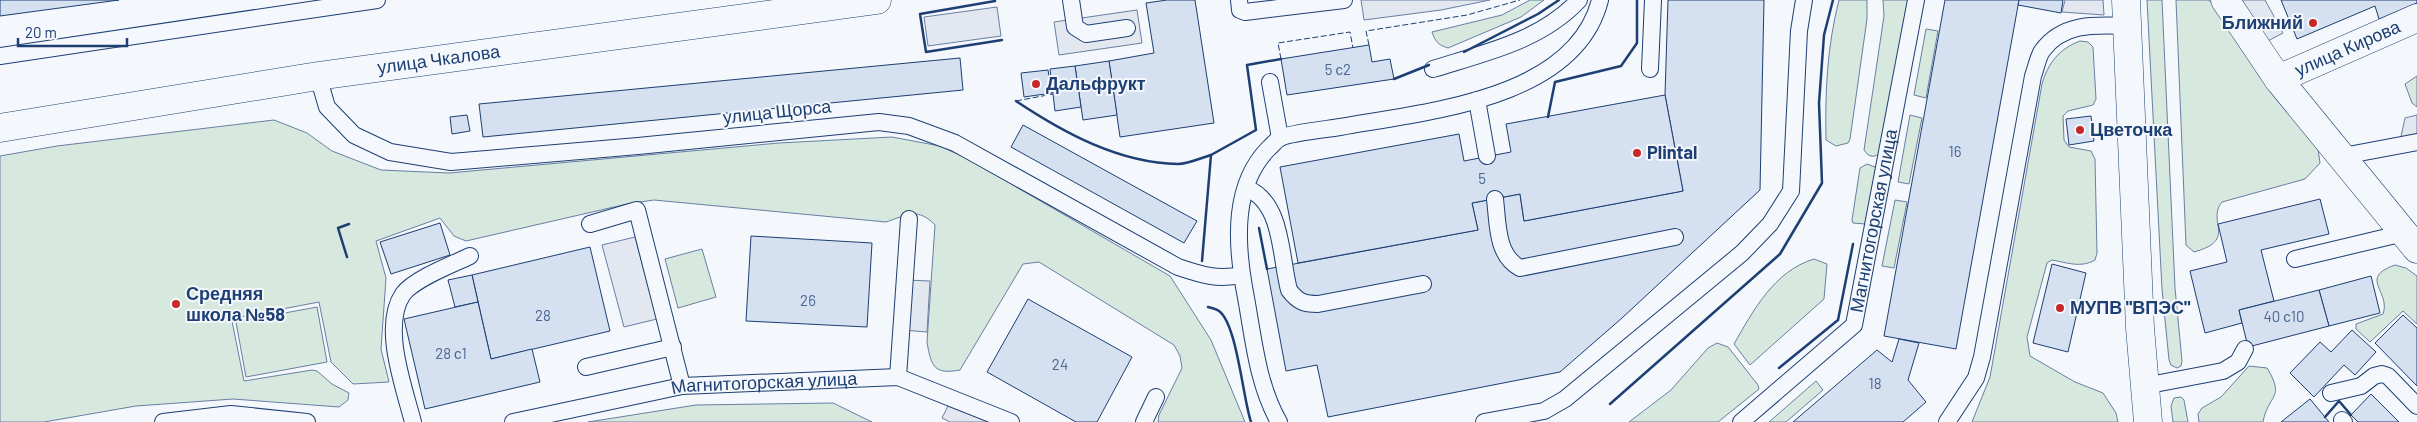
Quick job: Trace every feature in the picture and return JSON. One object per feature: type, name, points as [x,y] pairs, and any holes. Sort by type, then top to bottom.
[{"type":"main road","name":"улица Чкалова","points":[[0,128],[318,76],[877,0]]},
{"type":"main road","points":[[2225,0],[2278,78],[2410,241]]},
{"type":"main road","points":[[2127,13],[2140,328],[2148,422]]},
{"type":"main road","name":"улица Кирова","points":[[2278,78],[2417,18]]},
{"type":"lane","points":[[0,56],[377,0]]},
{"type":"lane","points":[[1071,0],[1075,27],[1086,34],[1127,28]]},
{"type":"lane","points":[[1239,0],[1240,10],[1246,12],[1344,0]]},
{"type":"lane","points":[[1433,69],[1511,45],[1561,17],[1579,0]]},
{"type":"lane","points":[[1279,422],[1264,393],[1242,275],[1238,219],[1246,188],[1258,159],[1280,138],[1477,100],[1516,88],[1541,74],[1579,44],[1600,0]]},
{"type":"lane","points":[[1650,69],[1653,0]]},
{"type":"lane","points":[[1484,422],[1537,413],[1565,399],[1742,253],[1780,211],[1791,191],[1799,31],[1804,0]]},
{"type":"lane","name":"Магнитогорская улица","points":[[1741,422],[1854,325],[1916,0]]},
{"type":"lane","points":[[1947,422],[1976,378],[1982,357],[2033,76],[2041,52],[2053,40],[2073,28],[2127,13]]},
{"type":"lane","name":"улица Щорса","points":[[318,76],[327,107],[354,135],[390,152],[451,162],[879,122],[909,126],[955,144],[1178,267],[1198,274],[1223,279],[1242,275]]},
{"type":"lane","points":[[1270,82],[1280,138]]},
{"type":"lane","points":[[1477,100],[1487,156]]},
{"type":"lane","points":[[2343,156],[2417,142]]},
{"type":"lane","points":[[1246,188],[1263,197],[1272,212],[1289,290],[1295,299],[1303,304],[1318,304],[1423,284]]},
{"type":"lane","points":[[1495,199],[1501,246],[1510,262],[1520,268],[1675,237]]},
{"type":"lane","points":[[590,224],[637,210],[682,386]]},
{"type":"lane","points":[[898,377],[909,219]]},
{"type":"lane","points":[[2295,259],[2410,241]]},
{"type":"lane","points":[[413,422],[396,356],[393,314],[404,293],[434,272],[470,256]]},
{"type":"lane","points":[[586,367],[673,347]]},
{"type":"lane","points":[[2144,386],[2223,371],[2238,362],[2245,348]]},
{"type":"lane","points":[[2331,393],[2361,386],[2374,376],[2382,374],[2388,376],[2417,406]]},
{"type":"lane","name":"Магнитогорская улица","points":[[513,422],[682,386],[898,377],[1011,422]]},
{"type":"lane","points":[[1144,422],[1156,397]]},
{"type":"lane","points":[[163,422],[231,414],[307,422]]},
{"type":"shaded area","points":[[1361,0],[1490,0],[1441,10],[1364,20]]},
{"type":"shaded area","points":[[1530,0],[1544,0],[1521,17],[1448,48],[1442,46],[1434,38],[1432,32],[1502,15]]},
{"type":"shaded area","points":[[1839,0],[1867,0],[1867,19],[1850,139],[1848,143],[1836,146],[1826,140],[1826,104],[1829,52]]},
{"type":"shaded area","points":[[1883,0],[1908,0],[1881,152],[1872,156],[1868,155],[1864,150],[1884,16]]},
{"type":"shaded area","points":[[2065,0],[2103,0],[2104,15],[2062,12]]},
{"type":"shaded area","points":[[2147,0],[2162,0],[2175,288],[2182,361],[2181,366],[2177,368],[2171,365],[2169,360],[2162,289]]},
{"type":"shaded area","points":[[2176,0],[2209,0],[2318,149],[2320,163],[2305,179],[2222,202],[2218,209],[2218,236],[2215,242],[2194,252],[2186,245]]},
{"type":"shaded area","points":[[2240,0],[2265,0],[2283,33],[2264,43]]},
{"type":"shaded area","points":[[997,7],[1001,36],[928,46],[924,17]]},
{"type":"shaded area","points":[[1137,10],[1142,43],[1059,55],[1054,22]]},
{"type":"shaded area","points":[[1926,29],[1938,31],[1926,98],[1914,95]]},
{"type":"shaded area","points":[[2080,41],[2088,42],[2093,47],[2096,99],[2093,105],[2068,111],[2063,116],[2064,140],[2069,147],[2091,151],[2095,159],[2097,253],[2095,260],[2085,264],[2052,260],[2047,263],[2027,337],[2030,356],[2075,382],[2103,393],[2116,413],[2118,422],[1972,422],[1990,377],[2042,84],[2055,58],[2066,48]]},
{"type":"shaded area","points":[[2417,76],[2417,107],[2412,103],[2405,84]]},
{"type":"shaded area","points":[[1910,115],[1922,118],[1909,184],[1898,182]]},
{"type":"shaded area","points":[[2417,115],[2417,138],[2400,141],[2405,118]]},
{"type":"shaded area","points":[[274,120],[307,133],[332,151],[381,170],[449,173],[779,143],[892,137],[940,146],[968,159],[1170,276],[1211,340],[1245,422],[1158,422],[1159,415],[1182,368],[1180,356],[1174,345],[1039,262],[1023,264],[960,370],[939,370],[932,363],[927,342],[935,225],[929,219],[918,214],[906,215],[886,222],[654,200],[627,204],[466,241],[454,236],[440,218],[376,241],[386,278],[381,349],[389,382],[353,384],[331,362],[319,302],[235,318],[232,321],[244,381],[312,370],[317,371],[332,384],[349,393],[348,400],[339,407],[233,399],[136,406],[44,422],[0,422],[0,156],[57,146]]},
{"type":"shaded area","points":[[1867,164],[1875,167],[1876,170],[1865,224],[1853,223],[1860,168]]},
{"type":"shaded area","points":[[1895,200],[1907,202],[1894,268],[1882,266]]},
{"type":"shaded area","points":[[635,237],[657,319],[624,327],[602,245]]},
{"type":"shaded area","points":[[702,249],[716,297],[678,308],[665,259]]},
{"type":"shaded area","points":[[1814,259],[1827,264],[1824,299],[1750,365],[1734,344],[1749,318],[1776,282],[1800,265]]},
{"type":"shaded area","points":[[2395,265],[2406,268],[2417,276],[2417,324],[2403,311],[2370,342],[2356,329],[2356,324],[2383,314],[2383,298],[2377,280],[2384,270]]},
{"type":"shaded area","points":[[906,280],[930,281],[927,332],[903,330]]},
{"type":"shaded area","points":[[317,307],[327,362],[246,377],[236,322]]},
{"type":"shaded area","points":[[1717,343],[1728,347],[1758,385],[1759,389],[1718,422],[1629,422],[1671,390],[1708,348]]},
{"type":"shaded area","points":[[2249,366],[2267,368],[2275,386],[2274,396],[2265,413],[2263,422],[2199,422],[2198,414],[2202,408],[2221,397]]},
{"type":"shaded area","points":[[1816,381],[1823,390],[1786,422],[1769,422]]},
{"type":"shaded area","points":[[2181,397],[2184,400],[2188,422],[2173,422],[2171,406],[2174,398]]},
{"type":"shaded area","points":[[833,403],[872,422],[588,422],[696,405]]},
{"type":"shaded area","points":[[948,406],[989,422],[950,422],[942,418]]},
{"type":"building","points":[[0,0],[119,0],[0,16]]},
{"type":"building","points":[[1167,0],[1195,0],[1214,123],[1120,137],[1109,61],[1154,53],[1146,3]]},
{"type":"building","points":[[1668,0],[1764,0],[1760,190],[1622,318],[1560,372],[1328,417],[1317,365],[1286,371],[1267,269],[1478,230],[1472,203],[1520,194],[1524,221],[1683,191],[1665,95]]},
{"type":"building","points":[[1945,0],[2019,0],[1956,349],[1884,336]]},
{"type":"building","points":[[2019,0],[2063,0],[2061,13],[2018,5]]},
{"type":"building","name":"Ближний","points":[[2281,0],[2417,0],[2417,3],[2379,19],[2375,6],[2297,39]]},
{"type":"building","points":[[1369,45],[1372,62],[1390,59],[1394,79],[1287,95],[1281,59]]},
{"type":"building","points":[[960,58],[963,90],[483,137],[479,104]]},
{"type":"building","points":[[1109,61],[1117,115],[1083,120],[1075,66]]},
{"type":"building","points":[[1075,66],[1081,107],[1055,111],[1050,69]]},
{"type":"building","points":[[1048,70],[1052,93],[1024,97],[1021,73]]},
{"type":"building","points":[[1665,95],[1683,191],[1524,221],[1520,194],[1472,203],[1478,230],[1298,263],[1280,167],[1459,134],[1464,161],[1511,152],[1506,124]]},
{"type":"building","points":[[467,115],[470,131],[452,134],[450,117]]},
{"type":"building","name":"Цветочка","points":[[2091,116],[2094,141],[2069,145],[2066,119]]},
{"type":"building","points":[[1023,125],[1197,221],[1184,243],[1011,147]]},
{"type":"building","points":[[2320,199],[2329,234],[2261,250],[2274,301],[2239,310],[2242,323],[2205,333],[2190,271],[2227,262],[2218,224]]},
{"type":"building","points":[[440,223],[450,255],[391,274],[380,242]]},
{"type":"building","points":[[751,236],[872,243],[867,327],[746,321]]},
{"type":"building","points":[[590,247],[610,331],[491,359],[472,275]]},
{"type":"building","name":"МУПВ \"ВПЭС\"","points":[[2052,264],[2086,273],[2068,352],[2033,343]]},
{"type":"building","points":[[472,275],[478,302],[455,307],[448,280]]},
{"type":"building","points":[[2371,276],[2380,313],[2329,326],[2319,290]]},
{"type":"building","points":[[2319,290],[2329,326],[2248,347],[2239,310]]},
{"type":"building","points":[[1028,299],[1132,357],[1097,422],[1076,422],[987,372]]},
{"type":"building","points":[[478,302],[491,359],[532,349],[540,382],[425,409],[404,319]]},
{"type":"building","points":[[2403,315],[2417,328],[2417,386],[2375,343]]},
{"type":"building","points":[[2352,330],[2376,352],[2355,375],[2344,365],[2314,397],[2290,373],[2320,342],[2331,352]]},
{"type":"building","points":[[1899,339],[1919,343],[1908,380],[1926,402],[1903,422],[1793,422],[1877,350],[1892,362]]},
{"type":"building","points":[[2371,394],[2399,422],[2358,422],[2351,415]]},
{"type":"building","points":[[2310,399],[2329,422],[2281,422]]},
{"type":"fence","points":[[1369,45],[1366,31],[1467,15],[1520,0]]},
{"type":"fence","points":[[1281,59],[1278,43],[1350,32],[1353,48]]},
{"type":"fence","points":[[1016,101],[1053,94]]},
{"type":"wall","points":[[1464,52],[1538,14],[1559,0]]},
{"type":"wall","points":[[1548,117],[1555,82],[1621,66],[1637,43],[1637,0]]},
{"type":"wall","points":[[1610,404],[1780,254],[1822,183],[1819,103],[1824,35],[1833,0]]},
{"type":"wall","points":[[995,1],[920,14],[926,52],[1002,40]]},
{"type":"wall","points":[[1202,261],[1211,155],[1256,130],[1247,65],[1281,59]]},
{"type":"wall","points":[[1394,79],[1429,65]]},
{"type":"wall","points":[[1016,101],[1073,135],[1113,152],[1156,162],[1178,164],[1211,155]]},
{"type":"wall","points":[[347,257],[338,228],[349,224]]},
{"type":"wall","points":[[1259,228],[1267,269]]},
{"type":"wall","points":[[1779,368],[1838,320],[1853,244]]},
{"type":"wall","points":[[1208,307],[1219,311],[1230,331],[1239,363],[1251,422]]},
{"type":"wall","points":[[2325,417],[2339,401],[2351,415]]},
{"type":"place","name":"Ближний","points":[[2313,23]]},
{"type":"place","name":"Дальфрукт","points":[[1036,84]]},
{"type":"place","name":"Цветочка","points":[[2080,130]]},
{"type":"place","name":"Plintal","points":[[1637,153]]},
{"type":"place","name":"Средняя школа №58","points":[[176,304]]},
{"type":"place","name":"МУПВ \"ВПЭС\"","points":[[2060,308]]}]
